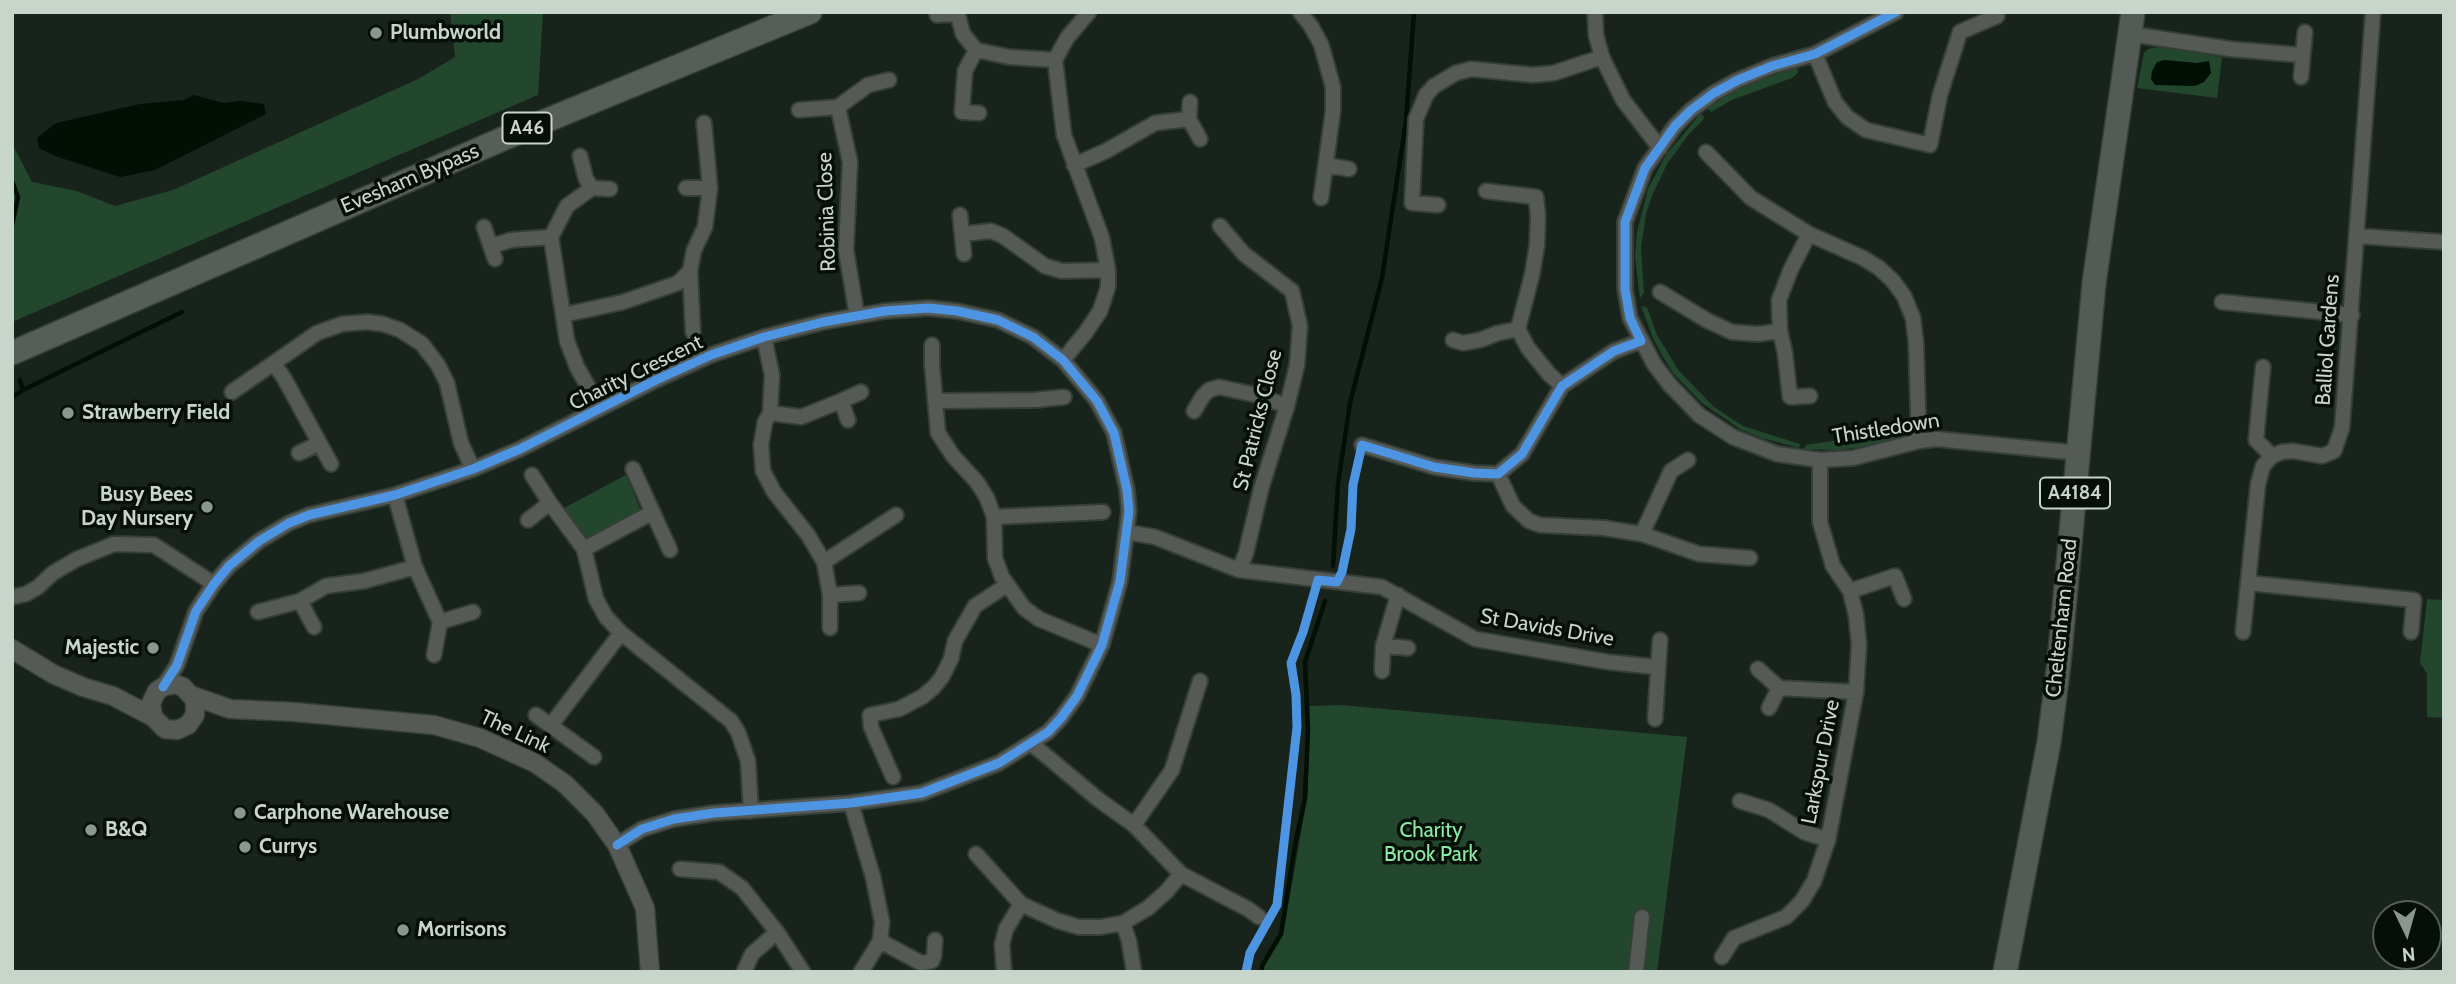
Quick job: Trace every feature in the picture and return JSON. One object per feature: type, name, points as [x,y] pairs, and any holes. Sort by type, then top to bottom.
[{"type":"highway","name":"Evesham Bypass","points":[[12,353],[521,131],[810,12]]},
{"type":"main road","name":"Cheltenham Road","points":[[2005,972],[2049,742],[2101,223],[2131,23]]},
{"type":"street","points":[[1063,360],[1100,312],[1108,287],[1102,238],[1064,135],[1055,60],[1067,38],[1088,12]]},
{"type":"street","points":[[1300,12],[1321,44],[1333,88],[1333,111],[1321,198]]},
{"type":"street","points":[[1595,12],[1596,35],[1602,57],[1623,100],[1660,148]]},
{"type":"street","name":"Thistledown","points":[[1896,12],[1815,54],[1772,66],[1714,93],[1691,110],[1645,168],[1625,222],[1625,289],[1630,318],[1640,341],[1670,385],[1699,415],[1733,437],[1777,454],[1820,460],[1853,458],[1919,441],[1955,440],[2078,453]]},
{"type":"street","name":"Balliol Gardens","points":[[2272,456],[2293,451],[2322,456],[2334,451],[2339,442],[2344,417],[2373,12]]},
{"type":"street","points":[[937,15],[957,13],[963,34],[976,50],[1009,57],[1055,60]]},
{"type":"street","points":[[1815,54],[1835,102],[1847,117],[1866,130],[1930,145],[1940,95],[1960,32],[1997,16]]},
{"type":"street","points":[[2131,23],[2230,49],[2301,55]]},
{"type":"street","points":[[2301,76],[2305,32]]},
{"type":"street","points":[[976,50],[965,71],[962,112],[979,113]]},
{"type":"street","points":[[1438,205],[1412,204],[1416,119],[1426,95],[1434,86],[1456,72],[1471,69],[1533,75],[1554,73],[1602,57]]},
{"type":"street","points":[[799,110],[838,107],[868,85],[889,80]]},
{"type":"street","points":[[1190,102],[1189,119],[1199,139]]},
{"type":"street","name":"Robinia Close","points":[[838,107],[850,162],[846,250],[857,316]]},
{"type":"street","points":[[1074,165],[1106,151],[1155,123],[1189,119]]},
{"type":"street","points":[[693,332],[690,271],[694,250],[705,227],[710,188],[704,123]]},
{"type":"street","points":[[1706,152],[1751,198],[1809,234],[1880,268],[1903,296],[1913,318],[1916,343],[1919,441]]},
{"type":"street","points":[[580,156],[586,179],[592,188]]},
{"type":"street","points":[[1326,165],[1349,169]]},
{"type":"street","points":[[600,408],[577,367],[567,341],[551,237],[567,206],[592,188],[610,189]]},
{"type":"street","points":[[686,188],[710,188]]},
{"type":"street","points":[[1486,191],[1536,197],[1537,245],[1518,329],[1528,348],[1562,386]]},
{"type":"street","points":[[960,215],[964,254]]},
{"type":"street","name":"St Patricks Close","points":[[1220,226],[1244,254],[1292,291],[1300,326],[1297,365],[1287,406],[1239,570]]},
{"type":"street","points":[[484,227],[494,252],[511,240],[551,237]]},
{"type":"street","points":[[962,234],[991,231],[1003,236],[1045,266],[1062,271],[1108,270]]},
{"type":"street","points":[[1809,234],[1779,300],[1780,331],[1790,397],[1810,396]]},
{"type":"street","points":[[2357,236],[2444,242]]},
{"type":"street","points":[[563,315],[623,302],[678,282],[690,271]]},
{"type":"street","points":[[1660,292],[1707,321],[1732,332],[1759,334],[1780,331]]},
{"type":"street","points":[[2222,302],[2352,315]]},
{"type":"street","name":"Charity Crescent","points":[[158,692],[177,665],[196,611],[214,584],[249,548],[289,523],[309,515],[394,495],[473,470],[710,355],[764,337],[857,316],[928,308],[998,320],[1033,337],[1063,360],[1097,401],[1114,433],[1127,490],[1127,532],[1120,581],[1102,645],[1077,696],[1054,725],[1032,744],[999,763],[922,793],[851,803],[674,819],[642,829],[618,845]]},
{"type":"street","points":[[232,392],[317,333],[342,324],[383,324],[400,330],[422,344],[438,365],[447,383],[461,443],[473,470]]},
{"type":"street","points":[[1452,340],[1463,343],[1518,329]]},
{"type":"street","points":[[764,337],[772,375],[770,413],[765,422],[761,445],[763,471],[774,492],[808,535],[824,562],[830,595],[830,628]]},
{"type":"street","points":[[1362,445],[1434,467],[1498,474],[1522,454],[1562,386],[1614,351],[1640,341]]},
{"type":"street","points":[[932,345],[938,433],[987,498],[994,517],[995,558],[1002,578],[1024,608],[1039,619],[1102,645]]},
{"type":"street","points":[[274,364],[331,464]]},
{"type":"street","points":[[2243,632],[2258,484],[2263,466],[2272,456],[2256,440],[2263,367]]},
{"type":"street","points":[[1194,411],[1202,396],[1219,387],[1256,395],[1287,406]]},
{"type":"street","points":[[770,413],[801,417],[861,392]]},
{"type":"street","points":[[935,401],[1064,397]]},
{"type":"street","points":[[841,401],[848,419]]},
{"type":"street","points":[[299,453],[318,444]]},
{"type":"street","points":[[1642,534],[1671,471],[1688,460]]},
{"type":"street","name":"Larkspur Drive","points":[[1722,957],[1734,938],[1786,917],[1802,901],[1814,881],[1828,840],[1856,692],[1859,644],[1850,591],[1833,566],[1820,522],[1820,460]]},
{"type":"street","points":[[633,469],[670,550]]},
{"type":"street","points":[[1498,474],[1507,497],[1520,514],[1539,525],[1604,528],[1642,534],[1699,554],[1750,558]]},
{"type":"street","points":[[532,475],[584,549],[596,599],[606,617],[621,633],[731,721],[738,732],[748,761],[751,811]]},
{"type":"street","points":[[394,495],[415,567],[440,622],[434,655]]},
{"type":"street","points":[[528,520],[550,503]]},
{"type":"street","points":[[584,549],[653,512]]},
{"type":"street","points":[[994,517],[1103,512]]},
{"type":"street","points":[[824,562],[896,515]]},
{"type":"street","name":"St Davids Drive","points":[[1127,532],[1155,537],[1239,570],[1382,587],[1475,639],[1608,662],[1657,667]]},
{"type":"street","points":[[12,597],[32,590],[77,559],[114,544],[134,543],[159,548],[214,584]]},
{"type":"street","points":[[258,612],[300,601],[326,586],[364,581],[415,567]]},
{"type":"street","points":[[1850,591],[1895,576],[1904,599]]},
{"type":"street","points":[[2248,583],[2414,600],[2411,632]]},
{"type":"street","points":[[893,777],[871,727],[870,715],[899,709],[934,687],[942,677],[956,641],[975,606],[1007,585]]},
{"type":"street","points":[[830,595],[859,593]]},
{"type":"street","points":[[1381,671],[1383,646],[1398,595]]},
{"type":"street","points":[[300,601],[314,627]]},
{"type":"street","points":[[440,622],[473,612]]},
{"type":"street","points":[[551,725],[621,633]]},
{"type":"street","points":[[1654,719],[1661,640]]},
{"type":"street","points":[[1383,646],[1408,648]]},
{"type":"street","name":"The Link","points":[[12,649],[53,674],[113,696],[153,717],[160,726],[171,730],[182,728],[193,718],[230,709],[295,712],[434,725],[480,738],[535,763],[565,784],[595,814],[618,845],[645,908],[650,972]]},
{"type":"street","points":[[177,665],[196,706],[193,718]]},
{"type":"street","points":[[1759,669],[1779,688],[1769,708]]},
{"type":"street","points":[[1133,825],[1172,771],[1200,681]]},
{"type":"street","name":"The Link","points":[[113,696],[158,692],[175,684],[230,709]]},
{"type":"street","name":"Larkspur Drive","points":[[1779,688],[1856,692]]},
{"type":"street","points":[[153,717],[151,703],[158,692]]},
{"type":"street","points":[[536,715],[594,757]]},
{"type":"street","points":[[1032,744],[1098,800],[1133,825],[1181,874],[1259,917]]},
{"type":"street","name":"Larkspur Drive","points":[[1740,801],[1769,810],[1804,832],[1828,840]]},
{"type":"street","points":[[851,803],[873,877],[882,922],[880,941],[861,972]]},
{"type":"street","points":[[976,854],[1021,904],[1069,925],[1101,927],[1123,923],[1147,908],[1167,891],[1181,874]]},
{"type":"street","points":[[680,869],[719,872],[742,888],[777,932],[803,972]]},
{"type":"street","points":[[1004,972],[1002,944],[1006,929],[1021,904]]},
{"type":"street","points":[[1636,972],[1642,917]]},
{"type":"street","points":[[1123,923],[1134,972]]},
{"type":"street","points":[[744,972],[752,954],[777,932]]},
{"type":"street","points":[[880,941],[921,963],[932,961],[935,940]]},
{"type":"green space","points":[[450,12],[543,12],[538,95],[12,322],[12,143],[32,182],[77,191],[115,206],[173,190],[418,79],[455,57]]},
{"type":"green space","points":[[2159,47],[2222,57],[2217,98],[2137,88],[2144,53],[2148,49]]},
{"type":"green space","points":[[1797,68],[1798,73],[1792,78],[1732,100],[1711,112],[1707,108],[1748,83]]},
{"type":"green space","points":[[1701,113],[1703,120],[1667,164],[1646,214],[1641,248],[1644,293],[1640,298],[1635,256],[1637,232],[1648,189],[1666,155]]},
{"type":"green space","points":[[1641,306],[1647,307],[1657,335],[1679,371],[1714,407],[1743,426],[1800,444],[1799,448],[1740,429],[1702,403],[1673,373],[1653,338]]},
{"type":"green space","points":[[1905,430],[1908,433],[1903,437],[1872,446],[1837,450],[1804,449],[1806,445]]},
{"type":"green space","points":[[626,475],[641,511],[587,539],[564,508]]},
{"type":"green space","points":[[2427,599],[2444,600],[2444,718],[2427,717],[2427,674],[2420,663]]},
{"type":"green space","name":"Charity Brook Park","points":[[1342,705],[1687,737],[1657,972],[1263,972],[1283,935],[1307,799],[1309,706]]},
{"type":"shaded area","points":[[2164,60],[2197,63],[2209,61],[2211,73],[2204,82],[2195,86],[2155,85],[2151,79],[2152,71],[2157,62]]},
{"type":"shaded area","points":[[194,95],[223,103],[241,101],[264,104],[266,114],[155,170],[120,177],[55,156],[39,148],[37,138],[56,123],[140,104],[184,100]]},
{"type":"waterway","points":[[1333,566],[1338,484],[1350,403],[1382,278],[1406,121],[1414,12]]},
{"type":"waterway","points":[[12,181],[18,197],[12,225]]},
{"type":"waterway","points":[[23,390],[182,312]]},
{"type":"waterway","points":[[12,397],[23,390],[20,380]]},
{"type":"waterway","points":[[1262,972],[1262,966],[1281,934],[1305,798],[1308,730],[1305,662],[1325,601]]},
{"type":"cycle path","points":[[1246,972],[1250,953],[1277,905],[1297,727],[1291,663],[1318,580],[1337,582],[1342,572],[1351,529],[1353,485],[1362,445],[1434,467],[1498,474],[1522,454],[1562,386],[1614,351],[1641,341],[1630,318],[1625,289],[1625,222],[1645,168],[1675,126],[1714,93],[1738,80],[1772,66],[1815,54],[1896,12]]},
{"type":"cycle path","points":[[163,687],[177,665],[196,611],[229,566],[259,541],[289,523],[309,515],[395,495],[473,469],[520,449],[711,355],[764,337],[823,322],[885,311],[928,308],[998,320],[1033,337],[1063,360],[1097,401],[1114,433],[1129,511],[1120,581],[1102,645],[1077,696],[1061,718],[1048,732],[999,763],[922,793],[851,803],[714,813],[674,819],[642,829],[617,845]]},
{"type":"place","name":"Plumbworld","points":[[376,33]]},
{"type":"place","name":"Strawberry Field","points":[[68,413]]},
{"type":"place","name":"Busy Bees Day Nursery","points":[[207,507]]},
{"type":"place","name":"Majestic","points":[[153,648]]},
{"type":"place","name":"Carphone Warehouse","points":[[240,813]]},
{"type":"place","name":"B&Q","points":[[91,830]]},
{"type":"place","name":"Currys","points":[[245,847]]},
{"type":"place","name":"Morrisons","points":[[403,930]]}]
